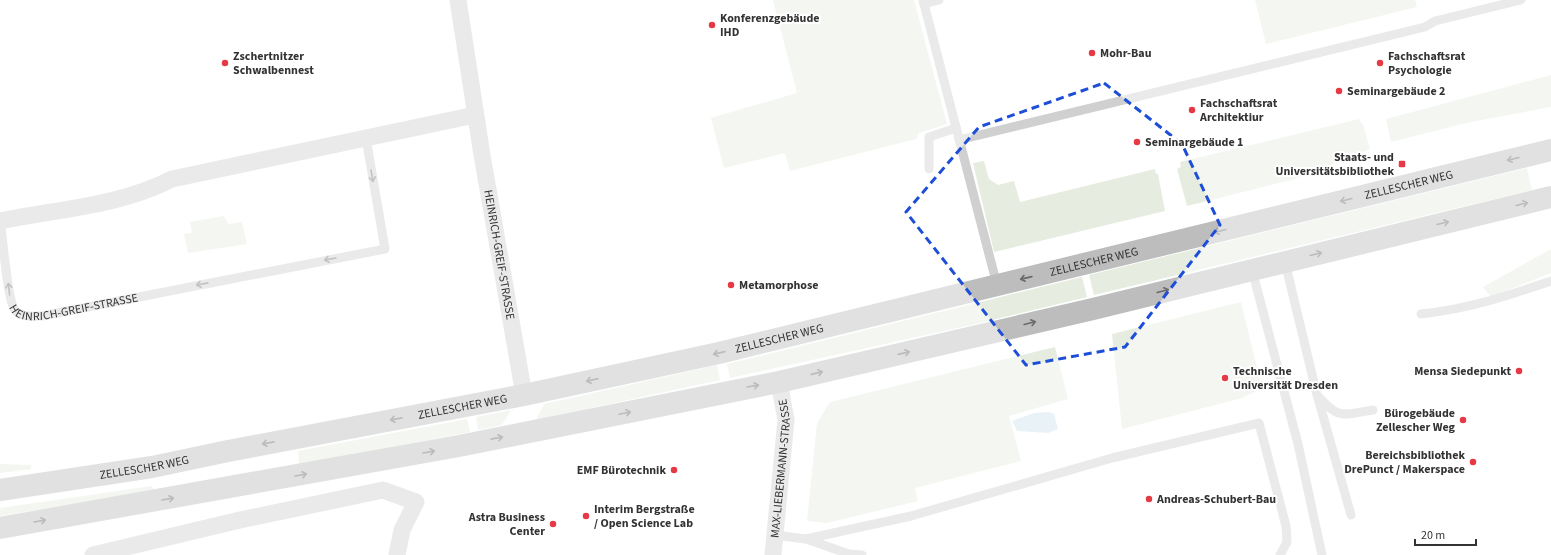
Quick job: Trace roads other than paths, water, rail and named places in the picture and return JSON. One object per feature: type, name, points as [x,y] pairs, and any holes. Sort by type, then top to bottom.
[{"type":"main road","name":"ZELLESCHER WEG","points":[[0,490],[152,468],[228,451],[524,395],[719,353],[1551,150]]},
{"type":"main road","points":[[0,528],[459,446],[779,382],[1252,270],[1551,197]]},
{"type":"street","name":"HEINRICH-GREIF-STRASSE","points":[[458,0],[475,115],[524,395]]},
{"type":"street","name":"HEINRICH-GREIF-STRASSE","points":[[0,221],[125,198],[154,189],[172,179],[475,115]]},
{"type":"street","name":"MAX-LIEBERMANN-STRASSE","points":[[772,555],[786,420],[779,382]]},
{"type":"street","points":[[93,555],[198,530],[383,490],[416,502],[402,530],[397,555]]},
{"type":"lane","points":[[939,0],[923,2],[997,285]]},
{"type":"lane","points":[[959,140],[1425,27],[1435,21],[1521,0]]},
{"type":"lane","points":[[929,169],[929,137],[956,128]]},
{"type":"lane","name":"HEINRICH-GREIF-STRASSE","points":[[0,221],[10,296],[15,310],[26,316],[49,314],[385,249],[366,138]]},
{"type":"lane","points":[[1285,262],[1317,395],[1351,515]]},
{"type":"lane","points":[[1252,270],[1298,444],[1322,555]]},
{"type":"lane","points":[[1421,314],[1450,311],[1493,301],[1551,281]]},
{"type":"lane","points":[[1317,395],[1328,408],[1346,416],[1373,410]]},
{"type":"lane","points":[[806,539],[911,516],[1112,458],[1259,422],[1286,526],[1287,542],[1280,555]]},
{"type":"lane","points":[[775,535],[806,539],[849,554],[862,555]]},
{"type":"water","points":[[1049,412],[1054,414],[1058,429],[1048,433],[1017,431],[1012,421],[1034,413]]},
{"type":"place","name":"Konferenzgebäude IHD","points":[[712,25]]},
{"type":"place","name":"Mohr-Bau","points":[[1092,53]]},
{"type":"place","name":"Zschertnitzer Schwalbennest","points":[[225,63]]},
{"type":"place","name":"Fachschaftsrat Psychologie","points":[[1380,63]]},
{"type":"place","name":"Seminargebäude 2","points":[[1339,91]]},
{"type":"place","name":"Fachschaftsrat Architektiur","points":[[1192,110]]},
{"type":"place","name":"Seminargebäude 1","points":[[1137,142]]},
{"type":"place","name":"Staats- und Universitätsbibliothek","points":[[1402,164]]},
{"type":"place","name":"Metamorphose","points":[[731,285]]},
{"type":"place","name":"Mensa Siedepunkt","points":[[1519,371]]},
{"type":"place","name":"Technische Universität Dresden","points":[[1225,378]]},
{"type":"place","name":"Bürogebäude Zellescher Weg","points":[[1463,420]]},
{"type":"place","name":"Bereichsbibliothek DrePunct / Makerspace","points":[[1473,462]]},
{"type":"place","name":"EMF Bürotechnik","points":[[674,470]]},
{"type":"place","name":"Andreas-Schubert-Bau","points":[[1149,499]]},
{"type":"place","name":"Interim Bergstraße / Open Science Lab","points":[[586,516]]},
{"type":"place","name":"Astra Business Center","points":[[553,524]]}]
